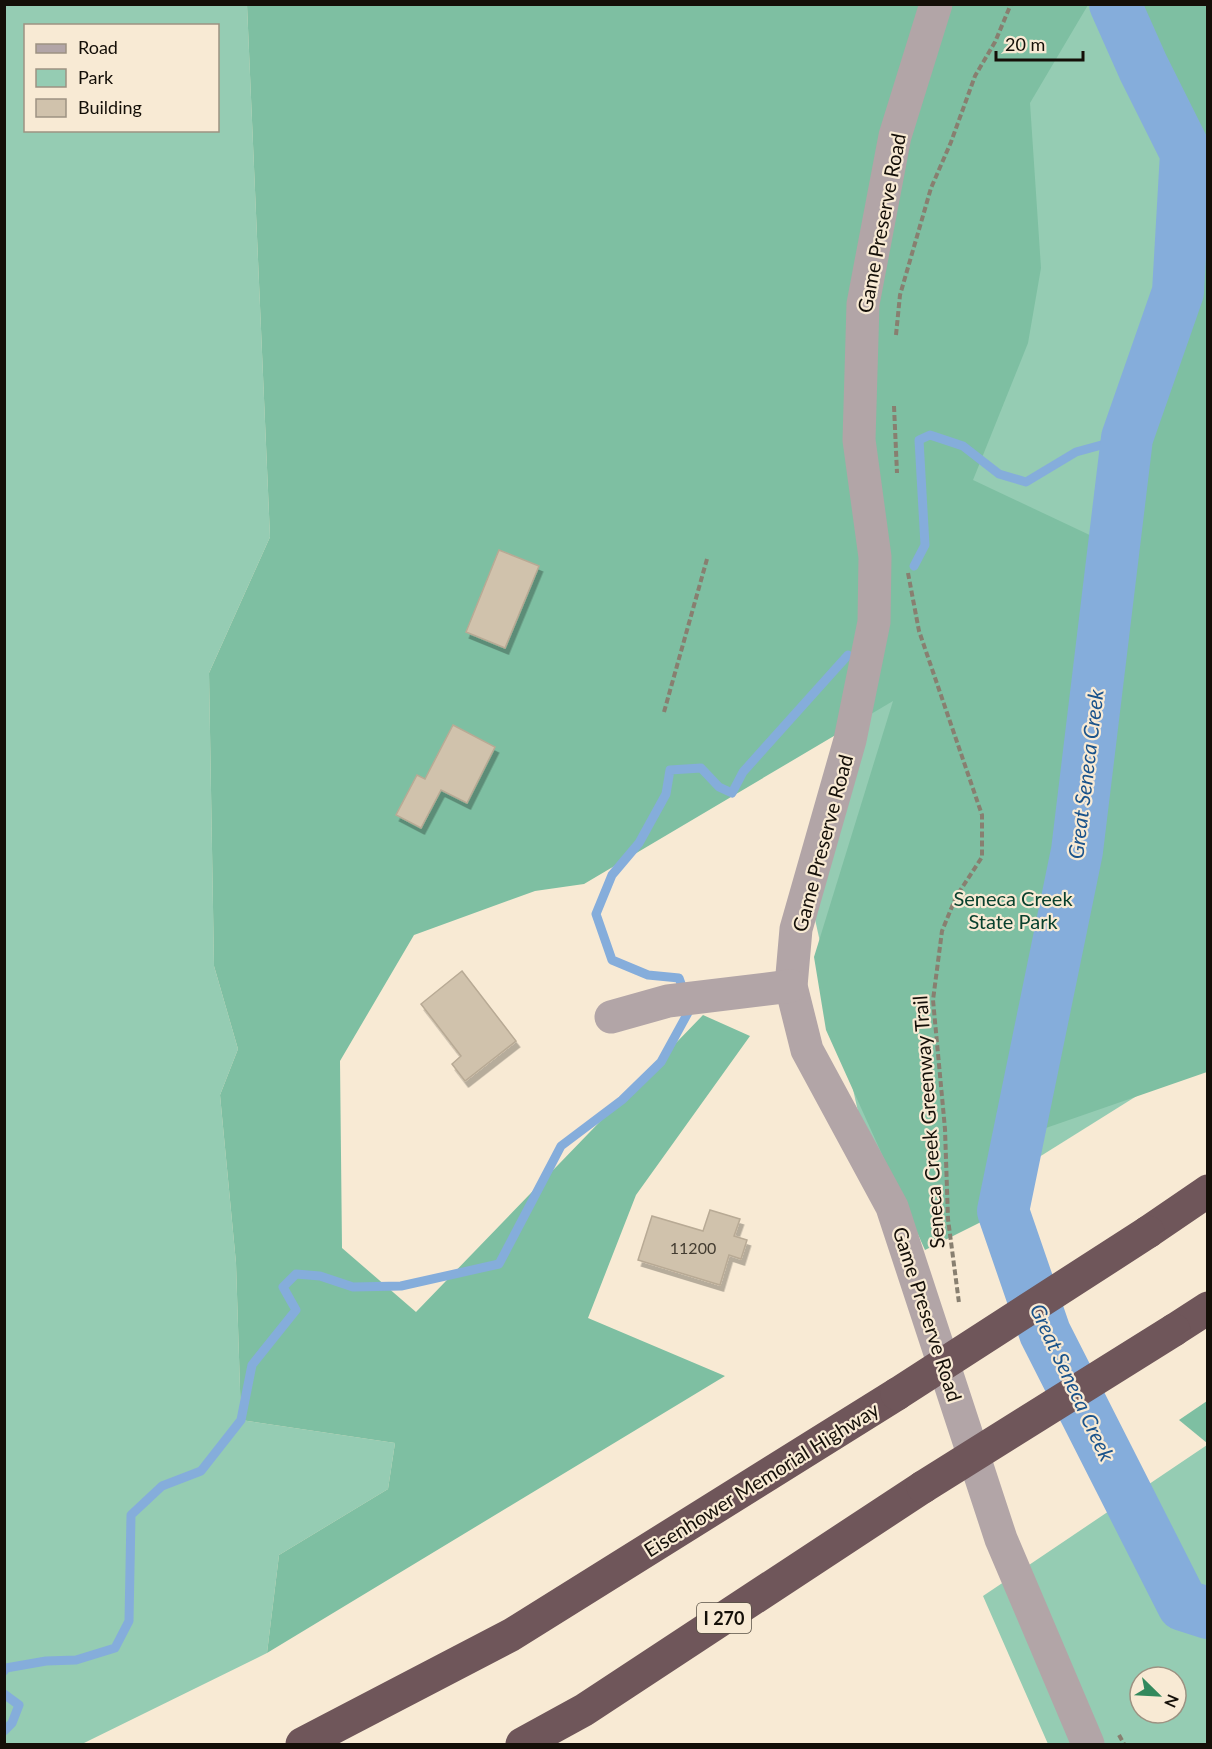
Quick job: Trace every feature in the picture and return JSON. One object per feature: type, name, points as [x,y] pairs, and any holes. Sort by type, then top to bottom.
[{"type":"highway","name":"Eisenhower Memorial Highway","points":[[289,1744],[312,1739],[511,1635],[897,1394],[1208,1191]]},
{"type":"highway","name":"I 270","points":[[522,1744],[584,1710],[923,1487],[1208,1308]]},
{"type":"street","name":"Game Preserve Road","points":[[936,4],[895,136],[863,304],[859,440],[875,557],[874,622],[850,740],[796,929],[791,986],[807,1050],[892,1207],[1001,1539],[1103,1739]]},
{"type":"street","points":[[611,1017],[668,1001],[791,986]]},
{"type":"path","points":[[895,345],[900,294],[931,188],[975,76],[995,42],[1011,4]]},
{"type":"path","points":[[893,397],[898,482]]},
{"type":"path","points":[[664,712],[707,559]]},
{"type":"path","name":"Seneca Creek Greenway Trail","points":[[907,571],[919,631],[982,815],[982,857],[956,897],[942,931],[933,1000],[945,1129],[948,1219],[961,1312]]},
{"type":"path","points":[[1103,1739],[1124,1744]]},
{"type":"green space","name":"Seneca Creek State Park","points":[[941,4],[1207,5],[1207,1052],[905,1241],[861,1125],[812,906]]},
{"type":"green space","points":[[5,5],[247,5],[270,537],[209,673],[214,966],[238,1049],[220,1095],[236,1263],[241,1420],[395,1443],[388,1489],[279,1555],[267,1653],[82,1744],[5,1744]]},
{"type":"green space","points":[[247,5],[1088,5],[1030,103],[1041,268],[1028,343],[973,480],[1113,546],[1127,438],[1178,292],[1186,153],[1115,5],[1207,5],[1207,1072],[1020,1137],[1003,1211],[925,1250],[826,1030],[814,957],[893,701],[584,884],[535,891],[414,935],[340,1061],[342,1248],[416,1312],[703,1015],[750,1036],[636,1195],[588,1318],[725,1376],[267,1653],[279,1555],[388,1489],[395,1443],[241,1420],[236,1263],[220,1095],[238,1049],[214,966],[209,673],[270,537]]},
{"type":"green space","points":[[1207,1401],[1207,1443],[1179,1420]]},
{"type":"green space","points":[[1207,1445],[1207,1744],[1048,1744],[983,1596]]},
{"type":"building","points":[[499,550],[539,566],[505,648],[466,632]]},
{"type":"building","points":[[453,725],[495,747],[467,803],[441,790],[421,828],[396,815],[417,775],[425,779]]},
{"type":"building","points":[[462,971],[516,1041],[465,1081],[452,1064],[461,1056],[421,1004]]},
{"type":"building","points":[[710,1210],[740,1219],[734,1236],[747,1240],[741,1259],[729,1255],[720,1285],[638,1260],[652,1216],[703,1231]]},
{"type":"waterway","name":"Great Seneca Creek","points":[[1115,4],[1143,67],[1186,153],[1178,292],[1127,438],[1077,851],[1003,1211],[1045,1333],[1183,1605],[1208,1613]]},
{"type":"waterway","points":[[914,566],[925,545],[919,440],[930,435],[963,446],[999,474],[1026,482],[1076,452],[1127,438]]},
{"type":"waterway","points":[[684,992],[679,978],[648,975],[612,960],[596,914],[612,875],[639,843],[666,794],[670,770],[701,768],[719,787],[732,793],[743,772],[848,655]]},
{"type":"waterway","points":[[4,1671],[6,1668],[46,1661],[76,1660],[115,1648],[129,1621],[131,1515],[162,1486],[201,1471],[241,1420],[252,1365],[296,1310],[283,1287],[296,1274],[320,1276],[353,1287],[401,1286],[499,1264],[561,1146],[622,1100],[661,1062],[690,1009],[688,1005]]},
{"type":"waterway","points":[[4,1694],[19,1705],[12,1723],[4,1731]]}]
